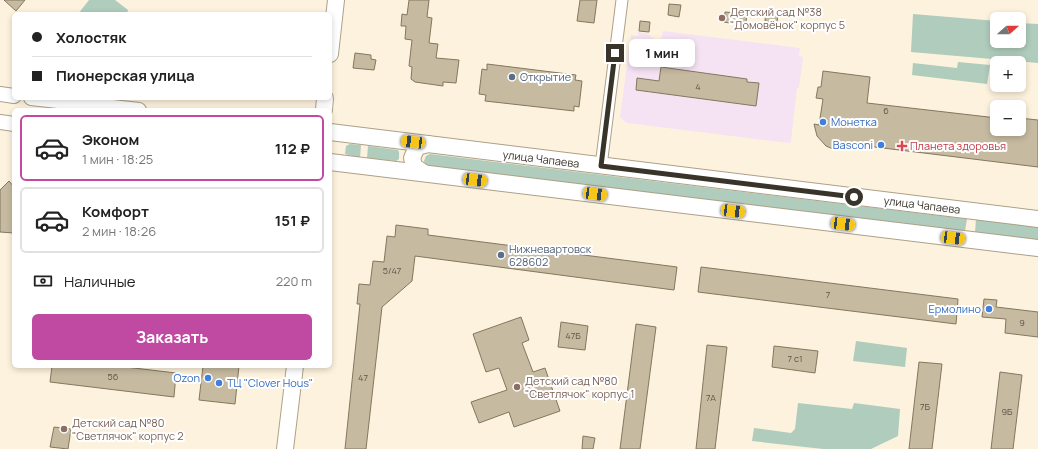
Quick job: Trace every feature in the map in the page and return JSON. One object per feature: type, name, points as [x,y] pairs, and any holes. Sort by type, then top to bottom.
[{"type":"main road","points":[[332,36],[336,0]]},
{"type":"main road","name":"улица Чапаева","points":[[332,132],[1038,219]]},
{"type":"main road","points":[[424,173],[414,166],[412,158],[417,147],[428,144]]},
{"type":"main road","points":[[332,162],[1038,248]]},
{"type":"main road","points":[[285,449],[295,368]]},
{"type":"street","points":[[601,166],[622,0]]},
{"type":"street","points":[[0,94],[12,96]]},
{"type":"street","points":[[40,100],[68,106],[104,108]]},
{"type":"street","points":[[0,122],[12,124]]},
{"type":"shaded area","points":[[663,31],[800,48],[799,56],[803,57],[799,88],[797,88],[791,141],[789,143],[627,123],[620,117],[631,35],[638,36],[638,32],[648,34],[654,39],[661,40]]},
{"type":"green space","points":[[89,0],[115,0],[128,10],[128,12],[80,12]]},
{"type":"green space","points":[[913,14],[990,20],[990,48],[1026,48],[1026,23],[1038,24],[1038,63],[1026,62],[1026,56],[990,56],[990,59],[911,52]]},
{"type":"green space","points":[[958,62],[990,65],[987,84],[912,75],[913,63],[957,68]]},
{"type":"green space","points":[[350,144],[361,145],[360,158],[345,154],[346,146]]},
{"type":"green space","points":[[368,146],[398,150],[399,159],[396,161],[367,158]]},
{"type":"green space","points":[[430,154],[967,219],[965,231],[425,165],[424,161],[426,156]]},
{"type":"green space","points":[[976,219],[1038,227],[1038,240],[975,233]]},
{"type":"green space","points":[[856,341],[907,348],[905,367],[853,361]]},
{"type":"green space","points":[[798,403],[852,409],[854,403],[900,409],[898,436],[871,449],[823,449],[752,441],[754,428],[791,433],[795,429]]},
{"type":"building","points":[[4,0],[25,0],[16,11]]},
{"type":"building","points":[[409,0],[429,0],[427,17],[432,18],[429,43],[438,44],[436,58],[459,60],[456,83],[443,82],[443,86],[415,82],[411,79],[412,67],[409,66],[412,40],[405,39],[406,26],[401,26],[402,14],[407,15]]},
{"type":"building","points":[[580,0],[597,0],[594,23],[577,21]]},
{"type":"building","points":[[669,4],[681,5],[679,17],[668,15]]},
{"type":"building","points":[[736,11],[747,13],[746,22],[735,21],[735,24],[724,22],[725,12],[736,13]]},
{"type":"building","points":[[766,11],[778,13],[777,23],[765,21]]},
{"type":"building","points":[[640,21],[650,22],[649,32],[639,31]]},
{"type":"building","points":[[355,53],[371,55],[371,59],[376,60],[374,70],[353,68]]},
{"type":"building","points":[[487,64],[576,75],[575,80],[582,81],[579,107],[574,106],[574,111],[485,101],[486,95],[479,94],[482,69],[487,70]]},
{"type":"building","points":[[661,67],[747,79],[747,82],[759,83],[756,106],[636,90],[637,78],[659,81]]},
{"type":"building","points":[[823,71],[870,77],[867,103],[990,117],[990,136],[1026,136],[1026,119],[1038,120],[1038,167],[834,142],[833,149],[826,146],[817,136],[814,124],[819,125],[823,99],[816,98],[818,87],[821,87]]},
{"type":"building","points":[[9,181],[12,185],[12,233],[0,232],[0,190]]},
{"type":"building","points":[[396,225],[428,229],[428,235],[677,267],[674,290],[415,256],[412,281],[382,307],[366,449],[345,449],[360,304],[357,304],[359,284],[370,285],[373,261],[384,262],[387,236],[395,237]]},
{"type":"building","points":[[701,267],[958,299],[956,324],[698,292]]},
{"type":"building","points":[[984,299],[997,300],[996,307],[1038,312],[1038,337],[1005,333],[1006,319],[982,317]]},
{"type":"building","points":[[521,317],[529,340],[522,343],[533,372],[545,368],[560,411],[514,427],[509,412],[479,423],[471,402],[507,390],[499,368],[486,372],[473,334]]},
{"type":"building","points":[[561,322],[588,326],[585,350],[558,347]]},
{"type":"building","points":[[636,324],[656,327],[640,449],[620,449]]},
{"type":"building","points":[[707,345],[727,347],[715,449],[696,449]]},
{"type":"building","points":[[774,346],[818,351],[815,373],[772,367]]},
{"type":"building","points":[[919,362],[942,364],[932,449],[909,449]]},
{"type":"building","points":[[52,368],[134,368],[176,373],[174,397],[50,382]]},
{"type":"building","name":"ТЦ \"Clover Hous\"","points":[[203,368],[239,368],[235,404],[199,400]]},
{"type":"building","points":[[1000,372],[1022,375],[1013,449],[991,449]]},
{"type":"building","points":[[54,427],[71,429],[68,449],[50,447]]},
{"type":"building","points":[[583,436],[595,438],[593,449],[582,449]]},
{"type":"place","name":"Детский сад №38 \"Домовёнок\" корпус 5","points":[[722,18]]},
{"type":"place","name":"Открытие","points":[[512,77]]},
{"type":"place","name":"Монетка","points":[[823,122]]},
{"type":"place","name":"Basconi","points":[[881,145]]},
{"type":"place","name":"Планета здоровья","points":[[902,146]]},
{"type":"place","name":"Нижневартовск 628602","points":[[501,255]]},
{"type":"place","name":"Ермолино","points":[[989,309]]},
{"type":"place","name":"Ozon","points":[[208,378]]},
{"type":"place","name":"ТЦ \"Clover Hous\"","points":[[219,383]]},
{"type":"place","name":"Детский сад №80 \"Светлячок\" корпус 1","points":[[517,387]]},
{"type":"place","name":"Детский сад №80 \"Светлячок\" корпус 2","points":[[64,429]]},
{"type":"route","points":[[615,53],[601,166],[854,197]]}]
